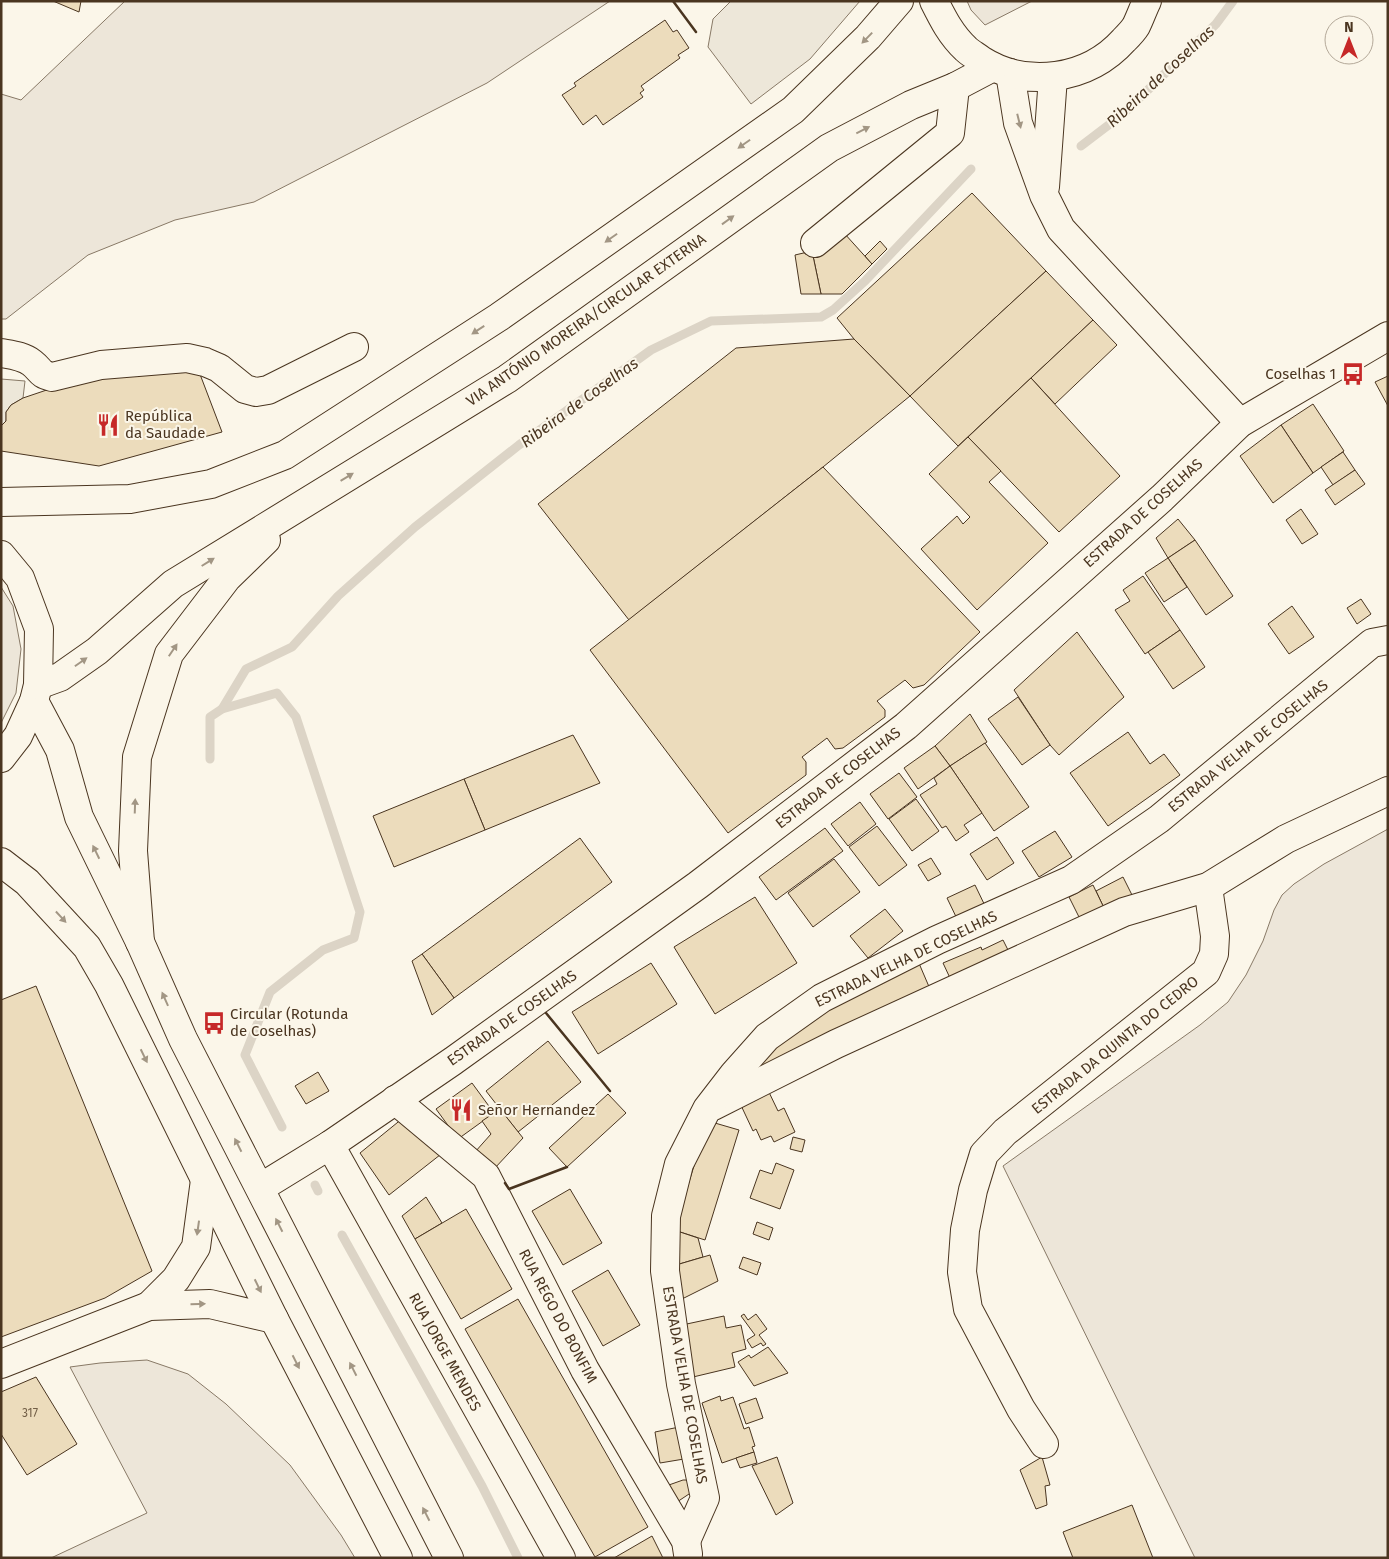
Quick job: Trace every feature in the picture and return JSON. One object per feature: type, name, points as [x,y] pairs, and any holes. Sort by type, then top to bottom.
[{"type":"main road","points":[[1,502],[130,499],[212,484],[285,455],[499,317],[792,110],[868,37],[899,1]]},
{"type":"main road","points":[[934,1],[946,26],[966,50],[1001,70],[1031,77],[1053,77],[1085,69],[1114,52],[1135,27],[1147,1]]},
{"type":"main road","points":[[1001,70],[1044,196],[1061,229],[1240,423]]},
{"type":"main road","name":"VIA ANTÓNIO MOREIRA/CIRCULAR EXTERNA","points":[[36,693],[97,651],[173,584],[507,380],[829,148],[911,105],[1001,70]]},
{"type":"main road","points":[[1044,196],[1053,77]]},
{"type":"main road","points":[[815,243],[950,132],[955,87]]},
{"type":"main road","name":"ESTRADA DE COSELHAS","points":[[260,1188],[330,1145],[461,1055],[698,885],[906,726],[1162,498],[1240,423],[1388,336]]},
{"type":"main road","points":[[1,353],[17,355],[32,363],[44,375],[52,377],[101,365],[187,358],[206,362],[219,368],[245,389],[256,392],[268,390],[354,347]]},
{"type":"main road","points":[[140,942],[133,850],[137,757],[169,654],[227,578],[306,502]]},
{"type":"main road","points":[[1,555],[20,578],[39,629],[36,693],[18,736],[1,758]]},
{"type":"main road","name":"ESTRADA VELHA DE COSELHAS","points":[[687,1550],[705,1498],[681,1384],[665,1271],[666,1216],[679,1164],[707,1109],[734,1074],[768,1037],[822,998],[937,940],[1070,880],[1159,819],[1372,643],[1388,640]]},
{"type":"main road","points":[[36,693],[60,750],[79,817],[140,942],[183,1039],[449,1558]]},
{"type":"main road","points":[[707,1109],[836,1044],[1124,912],[1208,887],[1286,839],[1388,791]]},
{"type":"main road","points":[[1,862],[27,882],[87,947],[109,985],[274,1319],[398,1558]]},
{"type":"main road","points":[[1,873],[27,882]]},
{"type":"main road","name":"ESTRADA DA QUINTA DO CEDRO","points":[[1044,1444],[1021,1409],[968,1309],[962,1272],[965,1230],[973,1190],[984,1154],[1005,1132],[1206,972],[1214,954],[1215,936],[1208,887]]},
{"type":"main road","name":"RUA REGO DO BONFIM","points":[[395,1100],[486,1176],[585,1370],[687,1550]]},
{"type":"main road","name":"RUA JORGE MENDES","points":[[330,1145],[561,1558]]},
{"type":"main road","points":[[149,1306],[176,1279],[196,1247],[205,1180]]},
{"type":"main road","points":[[1,1364],[149,1306],[210,1304],[274,1319]]},
{"type":"shaded area","points":[[125,1],[610,1],[487,83],[254,202],[175,220],[88,255],[6,319],[1,319],[1,94],[21,100]]},
{"type":"shaded area","points":[[731,1],[860,1],[810,59],[751,104],[708,47],[713,19]]},
{"type":"shaded area","points":[[967,1],[1032,1],[985,25],[971,10]]},
{"type":"shaded area","points":[[1,379],[25,381],[23,398],[11,405],[6,412],[6,421],[1,426]]},
{"type":"shaded area","points":[[1,587],[13,606],[21,649],[16,693],[1,723]]},
{"type":"shaded area","points":[[1388,829],[1388,1558],[1195,1558],[1003,1166],[1200,1025],[1228,1002],[1246,975],[1263,941],[1274,910],[1282,895],[1294,884],[1324,864]]},
{"type":"shaded area","points":[[147,1360],[188,1374],[226,1404],[290,1465],[341,1535],[355,1558],[51,1558],[147,1513],[70,1367]]},
{"type":"building","points":[[53,1],[81,1],[79,12]]},
{"type":"building","points":[[665,20],[673,32],[677,30],[689,48],[678,55],[680,58],[641,86],[644,90],[640,93],[643,97],[603,125],[596,115],[583,125],[562,95],[576,86],[574,83]]},
{"type":"building","points":[[972,193],[1046,271],[910,396],[854,339],[837,318]]},
{"type":"building","points":[[844,233],[872,264],[842,294],[821,294],[812,251]]},
{"type":"building","points":[[880,241],[887,249],[872,264],[865,256]]},
{"type":"building","points":[[812,251],[821,294],[801,294],[795,255]]},
{"type":"building","points":[[1046,271],[1093,320],[958,446],[910,396]]},
{"type":"building","points":[[1093,320],[1117,345],[1055,404],[1031,378]]},
{"type":"building","points":[[854,339],[910,396],[629,620],[538,504],[736,348]]},
{"type":"building","points":[[198,369],[222,432],[99,466],[1,451],[1,426],[6,421],[6,412],[11,405],[23,398],[94,374]]},
{"type":"building","points":[[1388,376],[1388,406],[1375,382]]},
{"type":"building","points":[[1031,378],[1120,476],[1059,532],[968,437]]},
{"type":"building","points":[[1313,404],[1344,451],[1313,473],[1281,425]]},
{"type":"building","points":[[1281,425],[1313,473],[1273,503],[1240,456]]},
{"type":"building","points":[[968,437],[1001,471],[989,482],[1048,543],[977,610],[921,549],[957,516],[963,524],[970,517],[929,474]]},
{"type":"building","points":[[1343,452],[1355,470],[1333,485],[1321,467]]},
{"type":"building","points":[[823,467],[980,632],[924,685],[913,688],[905,680],[877,701],[885,710],[885,717],[843,748],[835,749],[827,738],[802,757],[806,762],[806,775],[728,833],[590,650]]},
{"type":"building","points":[[1355,470],[1365,484],[1335,505],[1325,490]]},
{"type":"building","points":[[1301,509],[1318,534],[1302,544],[1286,520]]},
{"type":"building","points":[[1178,519],[1195,540],[1168,558],[1156,538]]},
{"type":"building","points":[[1195,540],[1233,596],[1206,615],[1168,558]]},
{"type":"building","points":[[1168,558],[1187,587],[1164,602],[1145,573]]},
{"type":"building","points":[[1143,576],[1180,630],[1145,654],[1115,610],[1130,601],[1123,590]]},
{"type":"building","points":[[1361,599],[1371,614],[1357,624],[1347,608]]},
{"type":"building","points":[[1292,606],[1314,637],[1289,654],[1268,624]]},
{"type":"building","points":[[1180,630],[1205,667],[1173,689],[1148,652]]},
{"type":"building","points":[[1077,632],[1124,697],[1059,755],[1050,745],[1014,690]]},
{"type":"building","points":[[1018,697],[1050,745],[1022,765],[988,719]]},
{"type":"building","points":[[970,714],[987,742],[950,766],[935,746]]},
{"type":"building","points":[[1128,732],[1150,764],[1164,754],[1180,775],[1108,826],[1070,773]]},
{"type":"building","points":[[573,735],[600,783],[485,830],[464,779]]},
{"type":"building","points":[[985,743],[1029,807],[994,831],[950,766]]},
{"type":"building","points":[[935,746],[950,766],[918,789],[904,768]]},
{"type":"building","points":[[950,766],[982,813],[964,825],[969,832],[956,841],[946,826],[942,828],[920,795],[937,784],[934,778]]},
{"type":"building","points":[[899,773],[917,797],[888,819],[870,794]]},
{"type":"building","points":[[464,779],[485,830],[394,867],[373,816]]},
{"type":"building","points":[[916,799],[939,831],[912,851],[889,819]]},
{"type":"building","points":[[860,802],[876,824],[848,846],[831,824]]},
{"type":"building","points":[[877,826],[907,865],[879,886],[849,847]]},
{"type":"building","points":[[825,828],[843,851],[776,900],[759,877]]},
{"type":"building","points":[[1055,831],[1072,857],[1039,877],[1022,851]]},
{"type":"building","points":[[997,837],[1014,863],[987,880],[970,854]]},
{"type":"building","points":[[580,838],[612,882],[454,998],[422,954]]},
{"type":"building","points":[[931,858],[941,874],[928,881],[918,865]]},
{"type":"building","points":[[834,859],[860,892],[813,927],[788,893]]},
{"type":"building","points":[[1123,877],[1132,895],[1105,910],[1096,891]]},
{"type":"building","points":[[975,885],[988,912],[960,925],[947,898]]},
{"type":"building","points":[[1093,885],[1105,910],[1081,921],[1069,897]]},
{"type":"building","points":[[755,897],[797,963],[715,1014],[674,947]]},
{"type":"building","points":[[885,909],[903,931],[868,958],[850,936]]},
{"type":"building","points":[[1003,940],[1009,952],[950,978],[943,963],[981,947],[982,950]]},
{"type":"building","points":[[422,954],[454,998],[432,1015],[412,961]]},
{"type":"building","points":[[918,961],[930,989],[757,1076],[751,1065],[838,998]]},
{"type":"building","points":[[651,963],[677,1004],[598,1054],[572,1012]]},
{"type":"building","points":[[36,986],[152,1271],[105,1298],[1,1337],[1,1000]]},
{"type":"building","points":[[548,1041],[581,1082],[518,1132],[486,1091]]},
{"type":"building","points":[[318,1072],[329,1091],[306,1104],[295,1086]]},
{"type":"building","points":[[472,1083],[494,1113],[458,1139],[436,1109]]},
{"type":"building","points":[[766,1086],[778,1111],[784,1108],[795,1132],[774,1142],[771,1136],[761,1140],[756,1129],[753,1131],[738,1099]]},
{"type":"building","points":[[608,1094],[626,1113],[567,1167],[549,1148]]},
{"type":"building","points":[[500,1109],[523,1138],[494,1169],[475,1152],[491,1134],[482,1121]]},
{"type":"building","points":[[403,1118],[445,1151],[389,1195],[360,1153]]},
{"type":"building","points":[[708,1121],[739,1130],[705,1240],[674,1230]]},
{"type":"building","points":[[793,1137],[805,1140],[802,1152],[790,1149]]},
{"type":"building","points":[[776,1163],[794,1170],[780,1209],[750,1198],[760,1170],[772,1174]]},
{"type":"building","points":[[570,1189],[602,1243],[563,1265],[532,1211]]},
{"type":"building","points":[[426,1197],[442,1223],[415,1239],[402,1216]]},
{"type":"building","points":[[466,1209],[512,1289],[461,1319],[415,1239]]},
{"type":"building","points":[[757,1222],[773,1228],[769,1240],[753,1234]]},
{"type":"building","points":[[674,1230],[698,1238],[703,1257],[676,1265]]},
{"type":"building","points":[[710,1255],[718,1281],[678,1301],[676,1265]]},
{"type":"building","points":[[743,1257],[761,1263],[757,1275],[739,1268]]},
{"type":"building","points":[[608,1270],[640,1325],[603,1346],[572,1291]]},
{"type":"building","points":[[518,1299],[648,1527],[595,1557],[465,1329]]},
{"type":"building","points":[[744,1314],[748,1320],[756,1314],[767,1329],[759,1335],[766,1344],[763,1346],[761,1343],[752,1348],[747,1340],[755,1335],[741,1316]]},
{"type":"building","points":[[724,1316],[726,1328],[741,1325],[746,1349],[732,1353],[735,1367],[693,1377],[682,1325]]},
{"type":"building","points":[[768,1347],[788,1373],[754,1386],[738,1362],[749,1355],[751,1358]]},
{"type":"building","points":[[36,1377],[77,1444],[27,1475],[1,1434],[1,1392]]},
{"type":"building","points":[[720,1396],[721,1401],[733,1397],[744,1429],[749,1427],[755,1446],[752,1447],[754,1452],[722,1463],[702,1403]]},
{"type":"building","points":[[756,1398],[763,1418],[746,1424],[739,1404]]},
{"type":"building","points":[[684,1426],[690,1458],[660,1463],[655,1432]]},
{"type":"building","points":[[754,1452],[757,1463],[740,1468],[736,1458]]},
{"type":"building","points":[[777,1457],[793,1503],[776,1515],[752,1466]]},
{"type":"building","points":[[1042,1457],[1050,1485],[1045,1486],[1047,1505],[1036,1509],[1020,1470]]},
{"type":"building","points":[[683,1480],[692,1480],[695,1490],[677,1502],[666,1486]]},
{"type":"building","points":[[1132,1505],[1153,1558],[1073,1558],[1063,1532]]},
{"type":"building","points":[[652,1536],[663,1558],[614,1558]]},
{"type":"waterway","name":"Ribeira de Coselhas","points":[[1081,146],[1123,114],[1216,24],[1233,1]]},
{"type":"waterway","name":"Ribeira de Coselhas","points":[[222,709],[246,669],[292,647],[338,596],[415,527],[519,445],[651,350],[711,321],[821,317],[833,310],[865,281],[971,169]]},
{"type":"waterway","points":[[210,759],[210,717],[222,709],[277,693],[296,717],[360,912],[354,938],[323,950],[270,992],[245,1055],[282,1127]]},
{"type":"waterway","points":[[315,1185],[318,1191]]},
{"type":"waterway","points":[[342,1235],[482,1486],[518,1558]]},
{"type":"wall","points":[[673,1],[696,32]]},
{"type":"wall","points":[[546,1013],[610,1091]]},
{"type":"wall","points":[[505,1183],[509,1189],[567,1167]]},
{"type":"place","name":"Coselhas 1","points":[[1353,374]]},
{"type":"place","name":"República da Saudade","points":[[108,425]]},
{"type":"place","name":"Circular (Rotunda de Coselhas)","points":[[214,1023]]},
{"type":"place","name":"Señor Hernandez","points":[[461,1110]]}]
